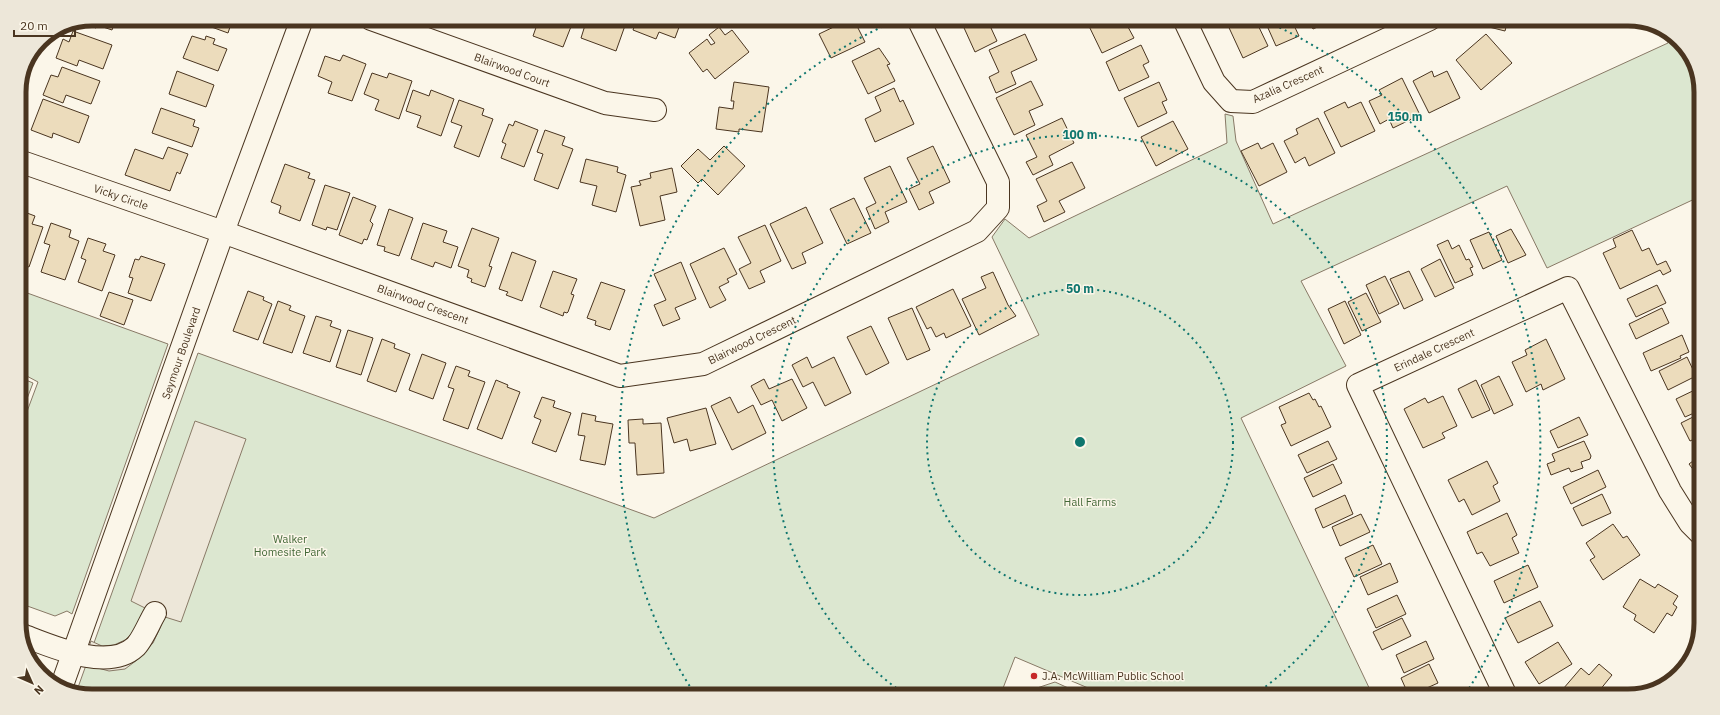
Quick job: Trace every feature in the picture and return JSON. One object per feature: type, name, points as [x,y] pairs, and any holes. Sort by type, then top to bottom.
[{"type":"street","name":"Seymour Boulevard","points":[[63,682],[223,232],[299,26]]},
{"type":"street","name":"Blairwood Court","points":[[390,26],[605,103],[655,110]]},
{"type":"street","name":"Blairwood Crescent","points":[[223,232],[620,376],[703,364],[977,231],[998,208],[998,182],[921,26]]},
{"type":"street","name":"Azalia Crescent","points":[[1187,26],[1214,82],[1231,101],[1253,102],[1415,26]]},
{"type":"street","name":"Vicky Circle","points":[[26,163],[223,232]]},
{"type":"street","name":"Erindale Crescent","points":[[1503,689],[1358,385],[1568,288],[1670,491],[1694,527]]},
{"type":"street","points":[[27,637],[73,654],[112,659],[136,647],[155,613]]},
{"type":"green space","points":[[1668,40],[1675,45],[1685,59],[1693,79],[1694,199],[1547,268],[1507,186],[1301,281],[1346,366],[1241,418],[1370,689],[1090,689],[1015,657],[1003,689],[92,689],[78,688],[198,353],[654,518],[1039,335],[992,237],[1005,219],[1029,238],[1227,143],[1225,114],[1233,116],[1236,141],[1273,224],[1668,43]]},
{"type":"green space","points":[[26,293],[168,344],[72,614],[67,611],[55,616],[26,606],[26,414],[38,382],[26,376]]},
{"type":"green space","points":[[26,380],[33,383],[26,401]]},
{"type":"green space","points":[[1055,682],[1070,689],[1034,689]]},
{"type":"shaded area","points":[[195,421],[246,439],[181,622],[165,617],[153,643],[137,660],[125,669],[109,671],[83,664],[91,641],[102,646],[114,645],[125,640],[133,632],[145,608],[131,601]]},
{"type":"building","points":[[100,26],[113,26],[112,30]]},
{"type":"building","points":[[209,26],[230,26],[228,33]]},
{"type":"building","points":[[537,26],[571,26],[563,47],[533,36]]},
{"type":"building","points":[[585,26],[625,26],[616,51],[581,38]]},
{"type":"building","points":[[634,26],[679,26],[675,38],[659,32],[656,39],[633,30]]},
{"type":"building","points":[[836,26],[857,26],[865,42],[831,58],[819,34]]},
{"type":"building","points":[[963,26],[995,26],[991,28],[997,41],[975,52]]},
{"type":"building","points":[[1089,26],[1130,26],[1128,27],[1134,38],[1102,53]]},
{"type":"building","points":[[1228,26],[1258,26],[1268,46],[1243,58]]},
{"type":"building","points":[[1267,26],[1294,26],[1299,36],[1276,46]]},
{"type":"building","points":[[1311,26],[1320,26],[1313,29]]},
{"type":"building","points":[[1485,26],[1506,26],[1505,31]]},
{"type":"building","points":[[719,27],[725,35],[732,30],[749,52],[715,79],[707,69],[703,72],[689,53],[707,39],[711,45],[715,43],[709,35]]},
{"type":"building","points":[[73,31],[112,45],[103,69],[79,60],[77,66],[56,58],[63,39],[69,42]]},
{"type":"building","points":[[1025,34],[1037,60],[1011,72],[1016,84],[996,93],[989,77],[999,72],[989,50]]},
{"type":"building","points":[[1486,34],[1512,63],[1481,90],[1456,60]]},
{"type":"building","points":[[192,36],[205,40],[206,36],[215,39],[213,44],[227,49],[218,71],[183,58]]},
{"type":"building","points":[[1141,45],[1149,62],[1143,65],[1149,77],[1119,91],[1106,62]]},
{"type":"building","points":[[879,48],[890,64],[887,65],[895,81],[868,94],[852,61]]},
{"type":"building","points":[[343,55],[366,64],[352,101],[328,93],[332,82],[318,76],[325,56],[340,61]]},
{"type":"building","points":[[62,67],[100,81],[91,104],[66,95],[63,103],[43,95],[51,75],[58,77]]},
{"type":"building","points":[[177,71],[214,85],[206,107],[169,94]]},
{"type":"building","points":[[1432,71],[1434,77],[1447,71],[1460,98],[1429,113],[1413,81]]},
{"type":"building","points":[[372,73],[387,78],[389,73],[412,81],[399,119],[375,110],[379,100],[364,94]]},
{"type":"building","points":[[1402,78],[1420,115],[1393,128],[1389,119],[1380,124],[1369,101],[1382,95],[1379,90]]},
{"type":"building","points":[[1031,81],[1043,105],[1029,111],[1035,125],[1014,135],[996,98]]},
{"type":"building","points":[[734,82],[769,87],[762,132],[739,129],[739,132],[716,129],[719,107],[733,109],[734,101],[731,101]]},
{"type":"building","points":[[1159,82],[1167,100],[1162,102],[1167,113],[1138,127],[1124,98]]},
{"type":"building","points":[[894,88],[900,102],[903,100],[914,124],[875,142],[865,119],[881,111],[875,97]]},
{"type":"building","points":[[413,90],[429,96],[431,90],[454,99],[441,136],[417,127],[421,116],[406,111]]},
{"type":"building","points":[[43,99],[89,116],[79,143],[53,133],[52,138],[31,130]]},
{"type":"building","points":[[459,100],[484,109],[482,115],[493,119],[479,157],[454,147],[462,126],[451,122]]},
{"type":"building","points":[[1345,102],[1348,108],[1361,102],[1375,131],[1341,147],[1324,112]]},
{"type":"building","points":[[161,108],[195,120],[193,126],[199,128],[192,147],[152,133]]},
{"type":"building","points":[[1062,118],[1074,143],[1049,156],[1053,165],[1033,175],[1026,162],[1037,157],[1026,135]]},
{"type":"building","points":[[1318,118],[1335,153],[1309,166],[1305,157],[1295,163],[1284,141],[1298,134],[1296,129]]},
{"type":"building","points":[[515,121],[538,130],[524,167],[501,158],[506,144],[502,142],[509,124],[513,126]]},
{"type":"building","points":[[1173,121],[1188,149],[1156,166],[1141,137]]},
{"type":"building","points":[[545,130],[565,137],[562,145],[573,149],[558,189],[534,180],[543,154],[537,152]]},
{"type":"building","points":[[1258,143],[1261,149],[1273,143],[1287,172],[1259,186],[1241,151]]},
{"type":"building","points":[[724,146],[745,166],[718,195],[702,179],[698,183],[681,166],[698,149],[710,160]]},
{"type":"building","points":[[933,146],[950,182],[929,192],[934,203],[919,210],[909,189],[920,184],[907,158]]},
{"type":"building","points":[[168,147],[188,154],[180,174],[177,172],[170,191],[125,175],[135,149],[163,159]]},
{"type":"building","points":[[586,159],[618,167],[617,172],[626,175],[616,212],[592,205],[597,186],[580,182]]},
{"type":"building","points":[[1072,162],[1085,188],[1059,201],[1065,212],[1044,222],[1037,206],[1047,201],[1036,179]]},
{"type":"building","points":[[285,164],[310,173],[308,178],[315,180],[300,221],[279,213],[281,206],[271,202]]},
{"type":"building","points":[[890,166],[907,202],[885,212],[889,222],[875,229],[866,208],[876,203],[864,178]]},
{"type":"building","points":[[672,168],[677,192],[660,196],[665,220],[640,226],[631,187],[641,185],[639,181],[651,178],[650,173]]},
{"type":"building","points":[[325,185],[350,193],[337,230],[327,227],[326,230],[312,225]]},
{"type":"building","points":[[353,197],[376,206],[370,221],[373,224],[367,240],[364,239],[362,244],[339,235]]},
{"type":"building","points":[[854,198],[871,233],[847,244],[830,209]]},
{"type":"building","points":[[806,207],[823,243],[802,253],[806,263],[792,269],[770,224]]},
{"type":"building","points":[[389,209],[413,218],[399,256],[384,251],[385,247],[377,245]]},
{"type":"building","points":[[26,213],[35,216],[32,224],[43,227],[29,267],[26,266]]},
{"type":"building","points":[[51,223],[71,230],[69,237],[79,241],[65,280],[41,272],[50,245],[44,243]]},
{"type":"building","points":[[423,223],[447,231],[443,242],[458,247],[451,268],[435,262],[433,267],[411,259]]},
{"type":"building","points":[[765,225],[781,261],[760,271],[765,282],[749,289],[739,269],[751,263],[738,237]]},
{"type":"building","points":[[472,228],[499,238],[489,266],[492,267],[485,287],[471,282],[472,279],[467,277],[469,270],[458,266]]},
{"type":"building","points":[[1511,229],[1526,255],[1508,263],[1496,236]]},
{"type":"building","points":[[1632,230],[1642,251],[1649,248],[1657,265],[1666,261],[1671,271],[1663,275],[1660,270],[1620,289],[1603,253],[1616,247],[1613,239]]},
{"type":"building","points":[[1489,232],[1502,260],[1483,269],[1470,240]]},
{"type":"building","points":[[88,238],[106,244],[103,251],[115,255],[102,291],[78,282],[86,260],[81,258]]},
{"type":"building","points":[[1448,240],[1452,249],[1459,245],[1466,260],[1469,259],[1473,267],[1470,268],[1473,275],[1455,283],[1437,245]]},
{"type":"building","points":[[724,248],[737,274],[727,279],[729,282],[719,287],[726,300],[710,308],[690,264]]},
{"type":"building","points":[[512,252],[536,261],[522,301],[506,295],[508,292],[499,289]]},
{"type":"building","points":[[141,256],[165,264],[151,301],[128,293],[133,278],[129,277],[135,259],[139,260]]},
{"type":"building","points":[[1440,259],[1454,288],[1435,297],[1421,269]]},
{"type":"building","points":[[681,262],[696,299],[675,308],[680,319],[663,326],[654,305],[666,300],[654,274]]},
{"type":"building","points":[[553,271],[577,279],[571,294],[574,295],[568,312],[564,312],[563,316],[540,307]]},
{"type":"building","points":[[1409,271],[1423,300],[1404,309],[1390,279]]},
{"type":"building","points":[[993,272],[1008,305],[1016,316],[979,335],[962,299],[986,288],[981,277]]},
{"type":"building","points":[[1385,276],[1399,304],[1379,314],[1366,285]]},
{"type":"building","points":[[601,282],[625,290],[610,330],[595,325],[596,321],[587,318]]},
{"type":"building","points":[[1657,285],[1666,303],[1636,317],[1627,299]]},
{"type":"building","points":[[953,289],[971,326],[946,338],[944,333],[936,337],[931,327],[927,329],[916,307]]},
{"type":"building","points":[[248,291],[264,297],[263,300],[272,304],[258,340],[233,331]]},
{"type":"building","points":[[109,292],[133,300],[124,325],[100,316]]},
{"type":"building","points":[[1366,293],[1381,322],[1362,331],[1348,302]]},
{"type":"building","points":[[278,301],[291,306],[289,310],[305,316],[292,353],[263,343]]},
{"type":"building","points":[[1345,301],[1361,335],[1344,344],[1328,309]]},
{"type":"building","points":[[912,308],[930,350],[907,360],[888,318]]},
{"type":"building","points":[[1662,308],[1669,323],[1636,339],[1629,324]]},
{"type":"building","points":[[316,316],[332,321],[330,326],[341,330],[330,362],[303,353]]},
{"type":"building","points":[[871,326],[889,363],[866,375],[847,337]]},
{"type":"building","points":[[348,330],[373,338],[361,375],[336,367]]},
{"type":"building","points":[[1682,335],[1689,352],[1680,356],[1681,358],[1651,371],[1643,353]]},
{"type":"building","points":[[382,339],[395,344],[394,348],[410,354],[396,392],[367,381]]},
{"type":"building","points":[[1546,339],[1565,379],[1543,390],[1541,384],[1526,392],[1512,362],[1527,355],[1525,350]]},
{"type":"building","points":[[422,354],[446,363],[433,399],[409,390]]},
{"type":"building","points":[[807,357],[812,368],[834,357],[851,393],[825,406],[813,382],[803,387],[792,365]]},
{"type":"building","points":[[1687,357],[1694,372],[1694,377],[1668,390],[1659,371]]},
{"type":"building","points":[[456,366],[470,371],[468,376],[485,382],[468,429],[443,420],[454,389],[448,387]]},
{"type":"building","points":[[1499,376],[1513,405],[1494,414],[1481,385]]},
{"type":"building","points":[[764,379],[769,389],[792,379],[807,408],[782,421],[772,400],[761,405],[751,386]]},
{"type":"building","points":[[496,380],[508,385],[507,387],[520,392],[502,439],[477,429]]},
{"type":"building","points":[[1476,380],[1490,410],[1472,418],[1458,389]]},
{"type":"building","points":[[1694,390],[1694,413],[1685,417],[1676,399]]},
{"type":"building","points":[[1309,393],[1313,400],[1315,399],[1319,407],[1321,406],[1331,427],[1291,446],[1281,425],[1286,423],[1279,407]]},
{"type":"building","points":[[1443,396],[1457,426],[1442,433],[1445,438],[1423,448],[1404,409],[1425,398],[1428,403]]},
{"type":"building","points":[[542,397],[555,401],[553,407],[571,413],[556,452],[532,443],[541,420],[534,417]]},
{"type":"building","points":[[730,397],[738,413],[753,405],[766,433],[732,450],[711,406]]},
{"type":"building","points":[[706,408],[716,444],[690,451],[687,439],[674,443],[667,418]]},
{"type":"building","points":[[582,413],[596,416],[595,421],[613,424],[605,465],[580,460],[585,436],[578,435]]},
{"type":"building","points":[[1694,416],[1694,439],[1690,441],[1681,423]]},
{"type":"building","points":[[1579,417],[1588,435],[1558,448],[1550,431]]},
{"type":"building","points":[[643,419],[643,424],[661,423],[664,473],[637,475],[635,443],[629,443],[628,420]]},
{"type":"building","points":[[1328,441],[1337,459],[1307,473],[1298,455]]},
{"type":"building","points":[[1584,441],[1591,456],[1590,459],[1581,462],[1583,468],[1571,472],[1569,468],[1551,475],[1547,464],[1555,461],[1552,454]]},
{"type":"building","points":[[1694,460],[1694,471],[1689,464]]},
{"type":"building","points":[[1487,461],[1498,483],[1493,486],[1500,501],[1472,515],[1464,499],[1459,502],[1448,480]]},
{"type":"building","points":[[1333,464],[1342,483],[1313,497],[1304,478]]},
{"type":"building","points":[[1598,470],[1606,487],[1571,504],[1563,487]]},
{"type":"building","points":[[1602,494],[1611,513],[1582,526],[1573,508]]},
{"type":"building","points":[[1345,495],[1353,514],[1323,528],[1315,509]]},
{"type":"building","points":[[1507,513],[1517,535],[1512,538],[1519,553],[1490,566],[1482,552],[1477,554],[1467,532]]},
{"type":"building","points":[[1361,514],[1370,532],[1340,546],[1332,527]]},
{"type":"building","points":[[1613,524],[1623,538],[1627,536],[1640,555],[1603,580],[1590,560],[1595,557],[1586,543]]},
{"type":"building","points":[[1373,545],[1382,564],[1354,577],[1345,558]]},
{"type":"building","points":[[1390,563],[1398,582],[1368,595],[1360,577]]},
{"type":"building","points":[[1528,565],[1538,587],[1504,603],[1494,581]]},
{"type":"building","points":[[1640,579],[1655,588],[1658,584],[1678,596],[1673,604],[1677,607],[1672,616],[1667,613],[1654,633],[1634,620],[1636,615],[1623,607]]},
{"type":"building","points":[[1397,595],[1406,614],[1376,628],[1367,609]]},
{"type":"building","points":[[1540,601],[1553,626],[1518,643],[1505,618]]},
{"type":"building","points":[[1402,618],[1411,636],[1382,650],[1373,632]]},
{"type":"building","points":[[1426,641],[1434,659],[1404,673],[1396,655]]},
{"type":"building","points":[[1558,642],[1572,664],[1539,684],[1525,662]]},
{"type":"building","points":[[1429,664],[1438,683],[1425,689],[1406,689],[1401,678]]},
{"type":"building","points":[[1599,664],[1612,675],[1601,689],[1563,689],[1581,668],[1589,675]]},
{"type":"place","name":"J.A. McWilliam Public School","points":[[1034,676]]},
{"type":"park label","name":"Hall Farms","points":[[1090,502]]},
{"type":"park label","name":"Walker Homesite Park","points":[[290,545]]}]
